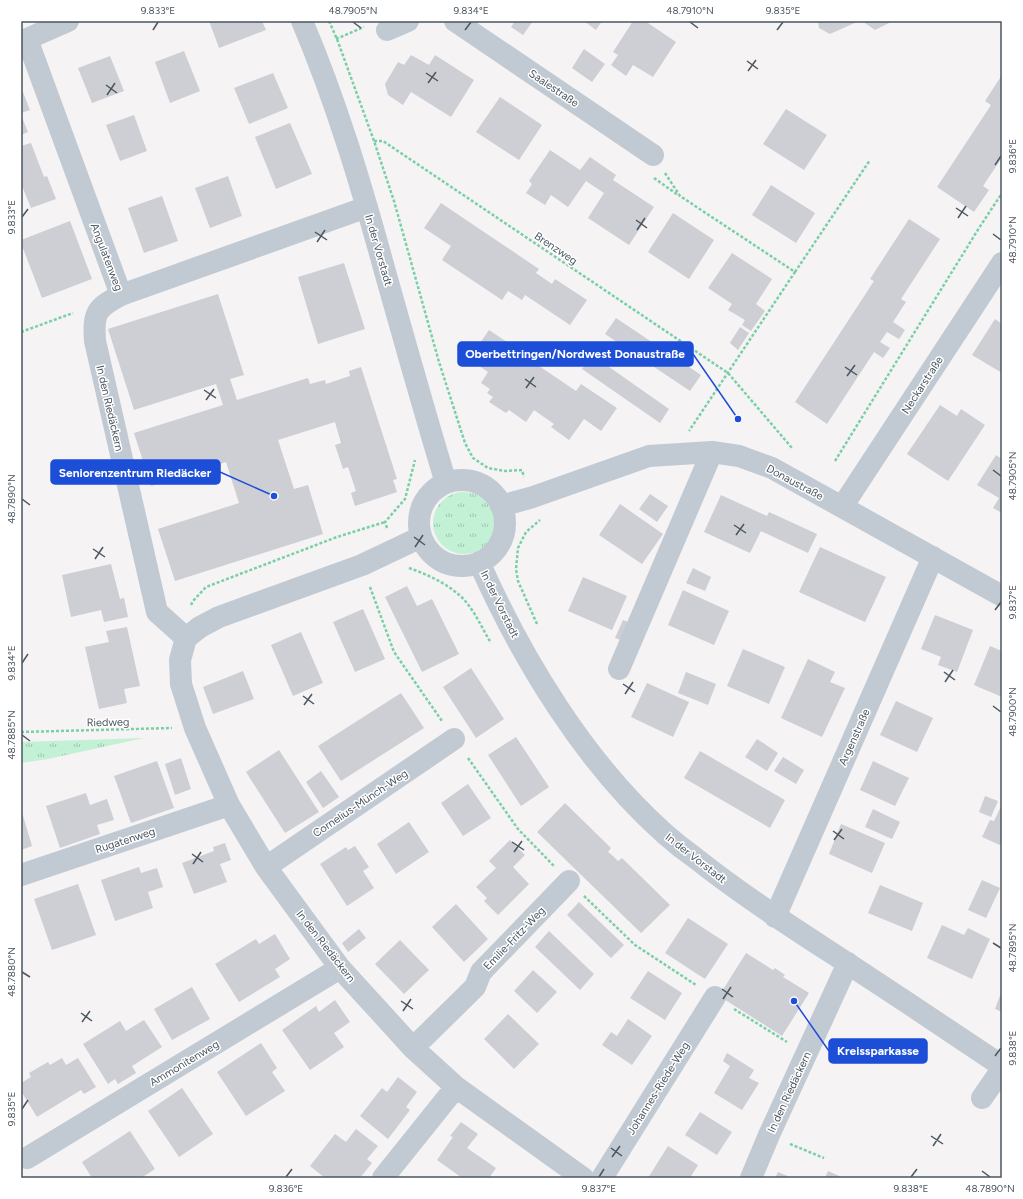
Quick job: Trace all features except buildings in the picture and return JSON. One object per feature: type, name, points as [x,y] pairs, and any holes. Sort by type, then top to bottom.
[{"type":"street","name":"Angulatenweg","points":[[68,21],[27,39],[121,295],[367,207]]},
{"type":"street","name":"In der Vorstadt","points":[[302,21],[343,128],[446,483]]},
{"type":"street","points":[[387,30],[408,21]]},
{"type":"street","name":"Saalestraße","points":[[455,21],[653,155]]},
{"type":"street","name":"Neckarstraße","points":[[842,506],[1001,267]]},
{"type":"street","name":"In den Riedäckern","points":[[121,295],[99,308],[95,319],[95,341],[157,612],[186,638],[180,660],[181,684],[195,728],[229,806],[266,867],[340,968],[413,1048],[456,1087],[583,1178]]},
{"type":"street","points":[[619,669],[712,452]]},
{"type":"street","name":"Donaustraße","points":[[501,506],[533,497],[649,456],[712,452],[739,456],[772,468],[1002,596]]},
{"type":"street","name":"In der Vorstadt","points":[[459,480],[472,481],[484,486],[494,495],[501,506],[505,519],[504,532],[499,545],[490,555],[479,562],[466,566],[452,565],[445,562],[428,550],[421,537],[419,524],[420,511],[426,499],[435,489],[446,483],[459,480]]},
{"type":"street","points":[[186,638],[200,627],[219,617],[362,564],[421,537]]},
{"type":"street","name":"Argenstraße","points":[[775,917],[933,557]]},
{"type":"street","name":"In der Vorstadt","points":[[479,562],[522,648],[551,698],[583,744],[620,790],[664,834],[716,875],[775,917],[1002,1066]]},
{"type":"street","name":"Cornelius-Münch-Weg","points":[[266,867],[454,739]]},
{"type":"street","name":"Rugatenweg","points":[[21,875],[229,806]]},
{"type":"street","name":"Emilie-Fritz-Weg","points":[[413,1048],[475,987],[481,972],[569,881]]},
{"type":"street","name":"In den Riedäckern","points":[[751,1178],[848,964]]},
{"type":"street","name":"Ammonitenweg","points":[[27,1158],[340,968]]},
{"type":"street","name":"Johannes-Riede-Weg","points":[[602,1178],[715,997]]},
{"type":"street","points":[[982,1098],[1002,1069]]},
{"type":"street","points":[[383,1178],[456,1087]]},
{"type":"path","points":[[329,21],[374,141],[394,201],[439,362],[465,443],[473,458],[488,468],[505,471],[522,470],[541,519],[526,532],[518,548],[516,569],[518,581],[537,625]]},
{"type":"path","points":[[337,39],[370,25],[387,30]]},
{"type":"path","name":"Brenzweg","points":[[374,141],[382,141],[728,373],[792,448]]},
{"type":"path","points":[[653,155],[680,196],[795,272]]},
{"type":"path","points":[[689,431],[870,160]]},
{"type":"path","points":[[835,461],[975,234],[1002,193]]},
{"type":"path","points":[[21,332],[76,312]]},
{"type":"path","points":[[186,638],[187,615],[193,601],[206,587],[337,537],[385,522],[405,499],[414,461],[465,443]]},
{"type":"path","points":[[385,522],[395,550]]},
{"type":"path","points":[[362,564],[394,652],[518,829],[635,945],[807,1054]]},
{"type":"path","name":"Riedweg","points":[[21,732],[195,728]]},
{"type":"path","points":[[769,1136],[824,1158]]},
{"type":"green space","points":[[458,492],[470,492],[486,501],[493,511],[495,523],[493,535],[486,545],[470,554],[458,554],[447,549],[438,540],[433,529],[433,517],[438,506],[447,497]]},
{"type":"green space","points":[[144,738],[48,759],[21,763],[21,742]]},
{"type":"place","name":"Oberbettringen/Nordwest Donaustraße","points":[[738,419]]},
{"type":"place","name":"Seniorenzentrum Riedäcker","points":[[274,496]]},
{"type":"place","name":"Kreissparkasse","points":[[794,1001]]}]
